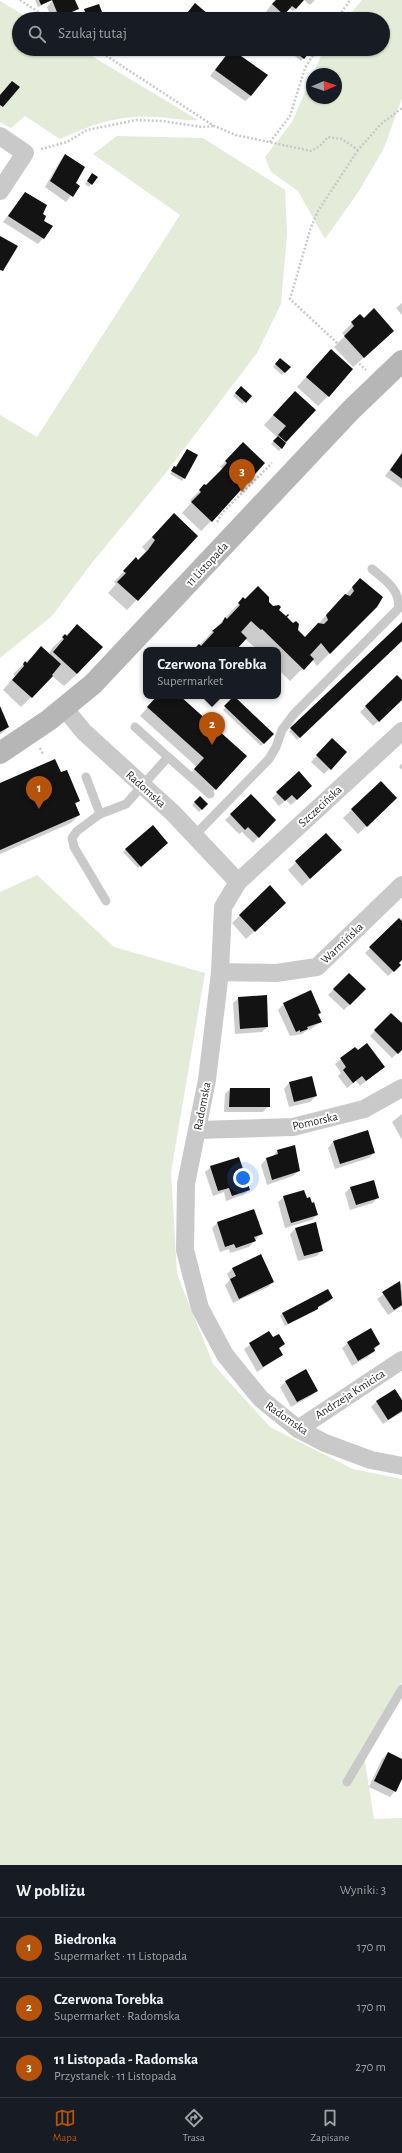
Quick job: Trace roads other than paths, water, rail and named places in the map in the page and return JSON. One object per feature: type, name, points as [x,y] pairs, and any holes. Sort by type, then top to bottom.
[{"type":"main road","name":"11 Listopada","points":[[0,753],[65,709],[117,661],[351,410],[401,364]]},
{"type":"street","points":[[0,136],[25,153],[0,191]]},
{"type":"street","name":"Radomska","points":[[65,709],[84,732],[143,786],[238,882],[222,907],[220,972],[207,1080],[186,1184],[185,1250],[200,1308],[225,1355],[261,1399],[298,1429],[325,1442],[371,1460],[402,1466]]},
{"type":"street","name":"Szczecińska","points":[[238,882],[402,731]]},
{"type":"street","name":"Warmińska","points":[[220,972],[276,973],[317,967],[402,885]]},
{"type":"street","name":"Pomorska","points":[[198,1130],[293,1127],[364,1109],[402,1088]]},
{"type":"street","name":"Andrzeja Kmicica","points":[[298,1429],[402,1360]]},
{"type":"lane","points":[[194,836],[269,759],[276,747],[282,730],[294,714],[398,609],[401,602],[400,595],[372,569]]},
{"type":"lane","points":[[135,727],[210,794]]},
{"type":"lane","points":[[106,901],[74,847],[72,838],[77,831],[100,814],[126,804],[168,757]]},
{"type":"lane","points":[[86,777],[100,814]]},
{"type":"lane","points":[[347,1782],[402,1689]]},
{"type":"place","name":"11 Listopada - Radomska","points":[[242,492]]},
{"type":"place","name":"Czerwona Torebka","points":[[212,745]]},
{"type":"place","name":"Biedronka","points":[[39,809]]}]
